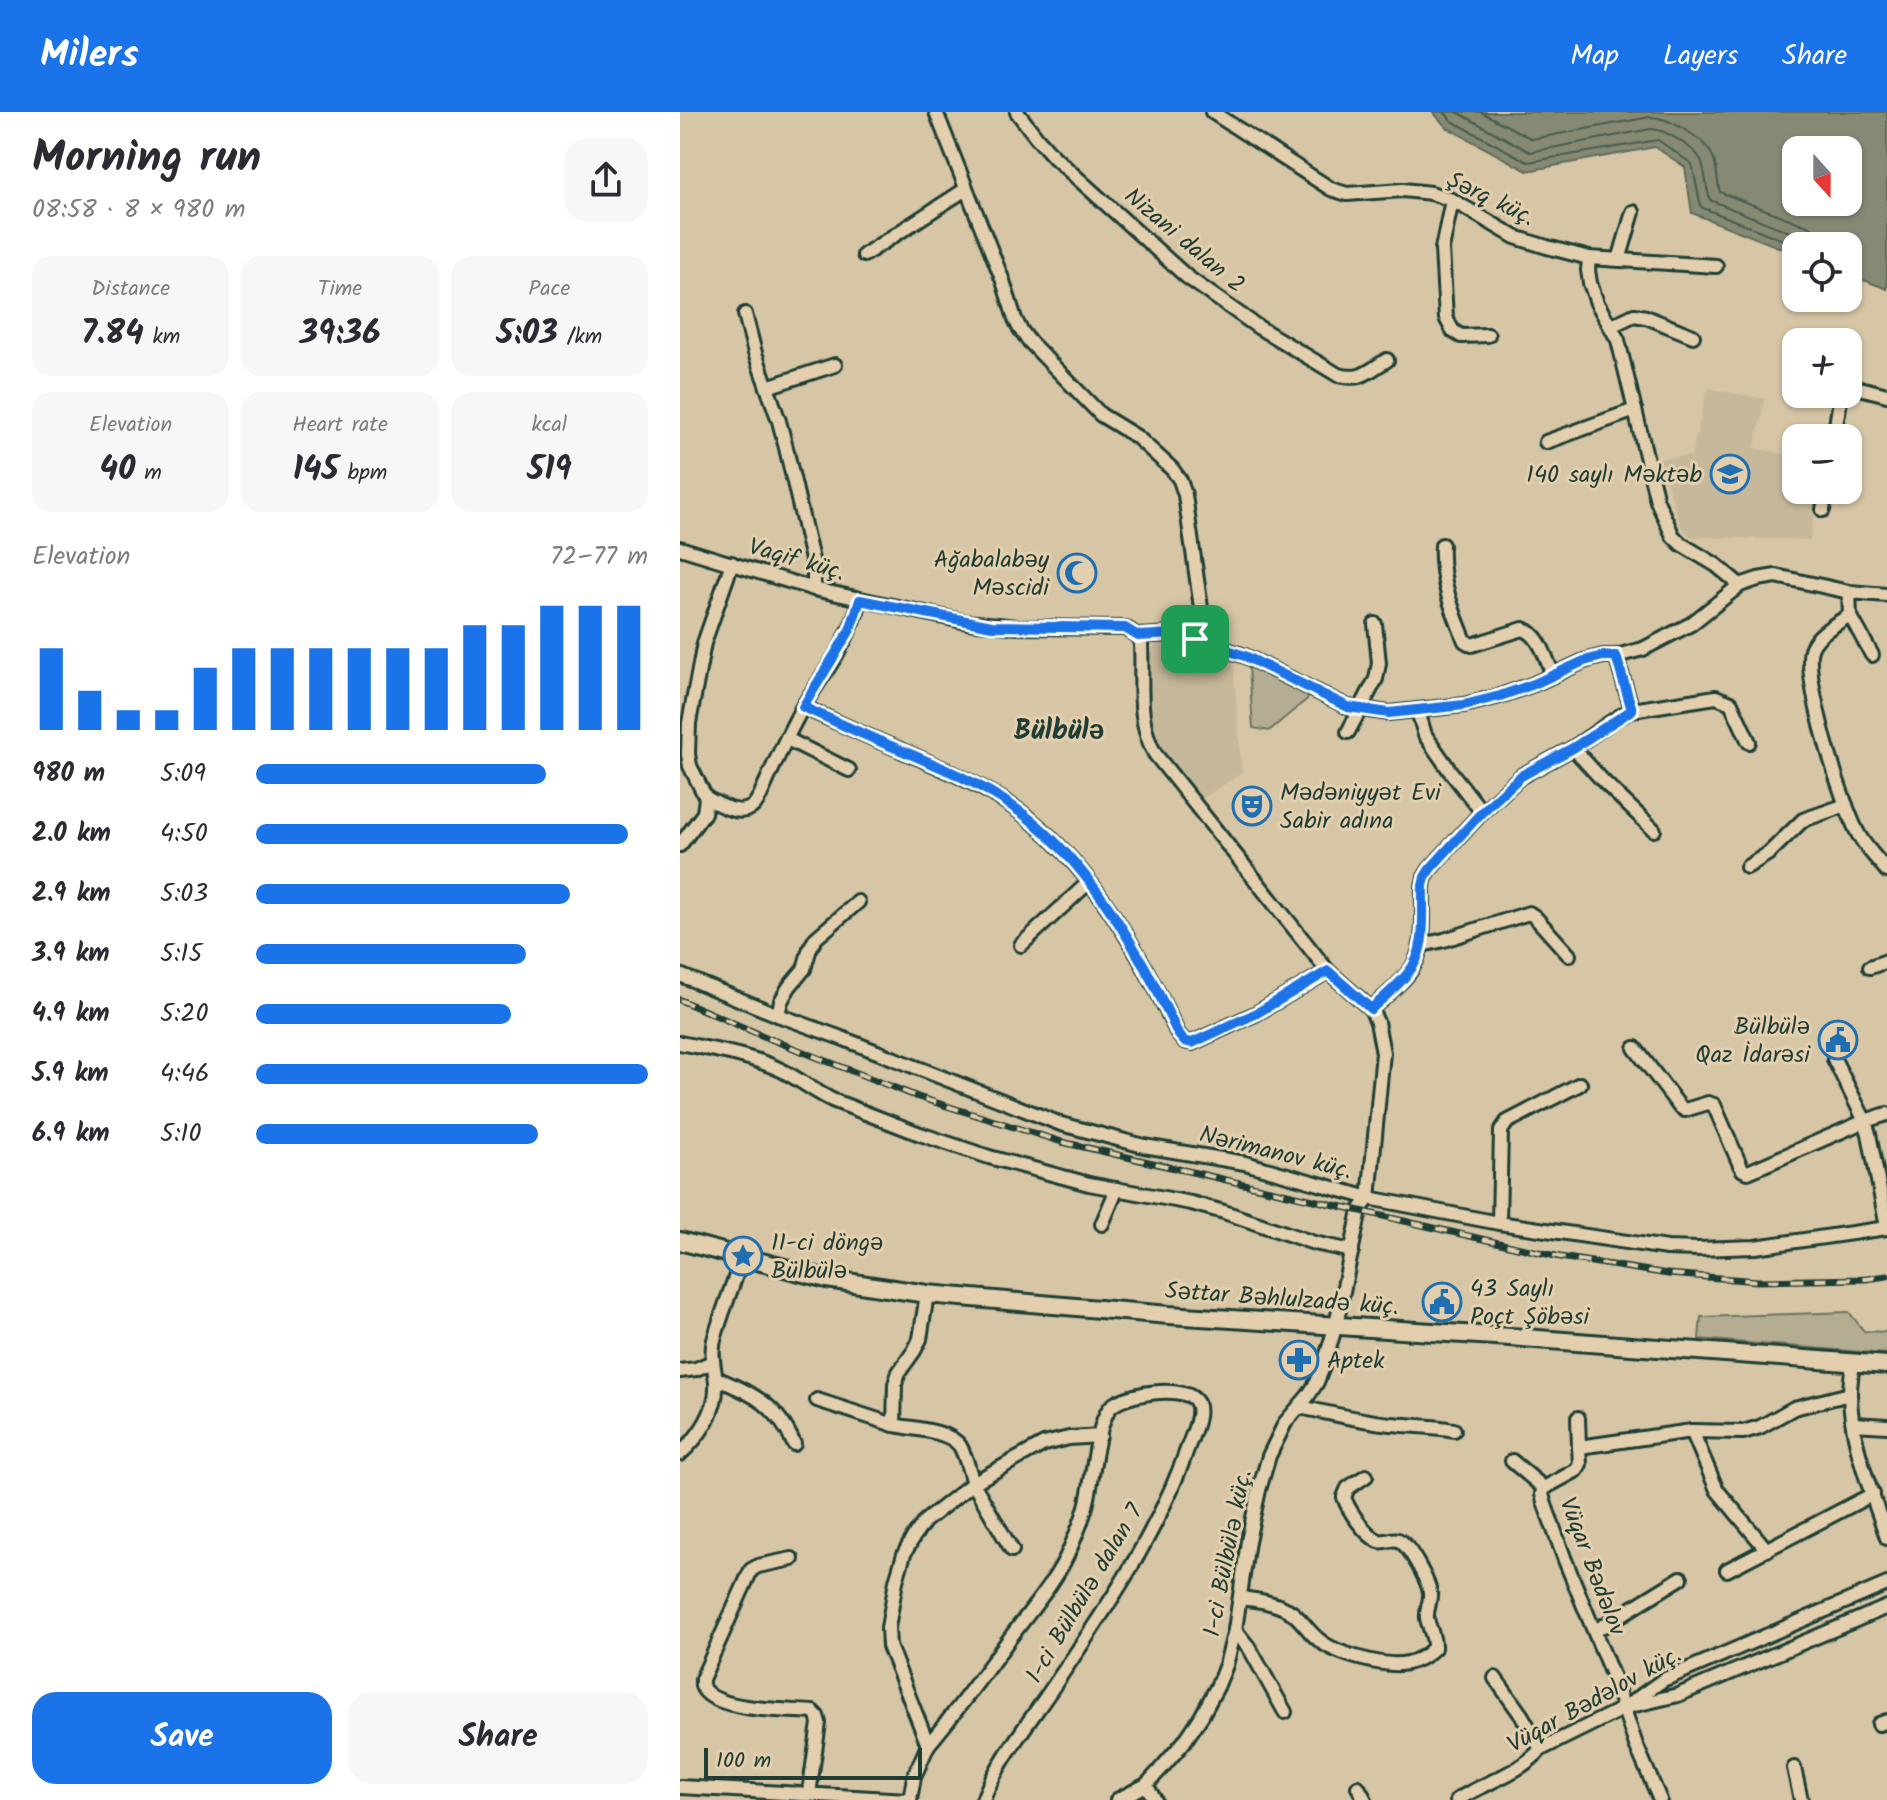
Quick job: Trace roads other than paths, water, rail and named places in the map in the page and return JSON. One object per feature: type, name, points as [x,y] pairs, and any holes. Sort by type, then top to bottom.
[{"type":"main road","name":"Səttar Bəhlulzadə küç.","points":[[680,1241],[827,1279],[927,1294],[1169,1315],[1887,1365]]},
{"type":"street","points":[[936,112],[1020,329],[1101,415],[1137,437],[1180,480],[1185,495],[1201,608],[1201,621],[1195,639]]},
{"type":"street","name":"Nizani dalan 2","points":[[1017,112],[1054,157],[1159,253],[1187,277],[1258,327],[1338,375],[1351,379],[1387,360]]},
{"type":"street","name":"Şərq küç.","points":[[1212,112],[1331,189],[1347,194],[1403,190],[1431,193],[1452,200],[1515,237],[1589,258],[1716,266]]},
{"type":"street","points":[[864,255],[966,189]]},
{"type":"street","points":[[1452,200],[1442,249],[1446,318],[1453,331],[1461,336],[1488,335]]},
{"type":"street","points":[[1619,260],[1633,212]]},
{"type":"street","points":[[1589,258],[1590,283],[1597,303],[1618,340],[1657,501],[1673,536],[1740,585],[1776,576],[1849,592],[1887,595]]},
{"type":"street","points":[[745,314],[779,421],[803,516],[814,568],[814,589]]},
{"type":"street","points":[[1611,326],[1634,315],[1693,336]]},
{"type":"street","points":[[767,387],[835,365]]},
{"type":"street","points":[[1862,389],[1887,395]]},
{"type":"street","points":[[1546,442],[1635,410]]},
{"type":"street","points":[[1823,510],[1824,504]]},
{"type":"street","points":[[1442,545],[1441,563],[1446,590],[1465,641],[1472,645],[1523,629],[1529,630],[1536,637],[1553,675]]},
{"type":"street","name":"Vaqif küç.","points":[[680,548],[814,589],[992,626],[1125,628],[1138,636],[1173,634],[1195,639],[1245,656],[1337,702],[1359,710],[1389,713],[1464,705],[1500,696],[1584,661],[1643,649],[1691,624],[1740,585]]},
{"type":"street","points":[[732,563],[704,643],[684,723],[688,754],[685,768],[706,798],[732,810],[752,807],[760,796],[803,707],[850,630],[860,600]]},
{"type":"street","points":[[1849,592],[1850,615],[1872,655]]},
{"type":"street","points":[[1850,615],[1811,648],[1816,703],[1846,805],[1859,836],[1887,871]]},
{"type":"street","points":[[1348,732],[1376,679],[1379,663],[1375,624]]},
{"type":"street","points":[[1138,636],[1141,644],[1142,717],[1144,730],[1155,754],[1328,971],[1371,1009],[1409,973],[1422,945],[1423,886],[1430,869],[1482,812],[1521,776],[1573,748],[1632,710],[1716,697],[1731,703],[1749,742]]},
{"type":"street","points":[[1616,656],[1632,710]]},
{"type":"street","points":[[803,707],[931,762],[1010,804],[1035,823],[1089,882],[1135,948],[1184,1041],[1192,1043],[1257,1013],[1328,971]]},
{"type":"street","points":[[1418,711],[1425,735],[1482,812]]},
{"type":"street","points":[[787,739],[849,770]]},
{"type":"street","points":[[1573,748],[1654,830]]},
{"type":"street","points":[[680,845],[704,813],[706,798]]},
{"type":"street","points":[[1747,867],[1769,853],[1803,820],[1846,805]]},
{"type":"street","points":[[1021,945],[1089,882]]},
{"type":"street","points":[[778,1015],[785,994],[804,969],[816,938],[858,902]]},
{"type":"street","points":[[1422,945],[1529,913],[1569,955]]},
{"type":"street","points":[[1870,967],[1887,961]]},
{"type":"street","name":"Nərimanov küç.","points":[[680,975],[1061,1124],[1144,1146],[1245,1163],[1369,1198],[1499,1223],[1667,1248],[1768,1245],[1887,1227]]},
{"type":"street","name":"1-ci Bülbülə küç.","points":[[1117,1800],[1146,1785],[1184,1742],[1217,1687],[1235,1630],[1248,1541],[1269,1456],[1278,1435],[1317,1382],[1336,1325],[1360,1210],[1369,1198],[1383,1053],[1371,1009]]},
{"type":"street","points":[[680,1043],[766,1064],[832,1100],[953,1146],[1065,1179],[1202,1206],[1314,1243],[1352,1251]]},
{"type":"street","points":[[1635,1048],[1679,1106],[1685,1110],[1708,1103],[1714,1105],[1743,1170],[1748,1172],[1887,1114]]},
{"type":"street","points":[[1834,1059],[1865,1121],[1871,1140],[1887,1227]]},
{"type":"street","points":[[1499,1223],[1503,1126],[1580,1084]]},
{"type":"street","points":[[1102,1224],[1117,1189]]},
{"type":"street","points":[[680,1454],[703,1427],[716,1395],[712,1362],[714,1340],[743,1256]]},
{"type":"street","points":[[894,1425],[895,1384],[920,1339],[927,1294]]},
{"type":"street","points":[[680,1371],[696,1369],[712,1362]]},
{"type":"street","points":[[1853,1362],[1850,1394],[1854,1424],[1862,1461],[1887,1538]]},
{"type":"street","points":[[716,1378],[751,1394],[779,1416],[794,1444]]},
{"type":"street","name":"1-ci Bülbülə dalan 7","points":[[909,1800],[914,1777],[928,1745],[1051,1583],[1068,1553],[1088,1502],[1100,1436],[1109,1409],[1119,1399],[1161,1393],[1193,1397],[1199,1411],[1194,1429],[1158,1516],[1129,1571],[995,1773],[983,1800]]},
{"type":"street","points":[[1578,1418],[1579,1447],[1692,1431],[1743,1432],[1760,1427],[1794,1408],[1850,1394]]},
{"type":"street","points":[[817,1400],[894,1425],[951,1437],[959,1445],[973,1483],[1012,1550]]},
{"type":"street","points":[[1299,1407],[1349,1418],[1454,1430]]},
{"type":"street","points":[[1854,1424],[1887,1426]]},
{"type":"street","points":[[1692,1431],[1717,1490],[1767,1550]]},
{"type":"street","points":[[928,1745],[889,1646],[888,1628],[896,1581],[904,1554],[914,1536],[925,1521],[973,1483],[1044,1444],[1069,1438],[1100,1436]]},
{"type":"street","name":"Vüqar Bədəlov","points":[[1579,1447],[1580,1464],[1577,1470],[1544,1488],[1542,1494],[1636,1745],[1660,1800]]},
{"type":"street","points":[[1512,1461],[1544,1488]]},
{"type":"street","points":[[1240,1598],[1273,1603],[1291,1612],[1317,1639],[1338,1652],[1398,1665],[1426,1655],[1434,1648],[1435,1639],[1426,1614],[1430,1591],[1405,1545],[1398,1540],[1378,1540],[1347,1508],[1344,1497],[1348,1488],[1366,1476]]},
{"type":"street","points":[[1727,1570],[1873,1494]]},
{"type":"street","points":[[792,1559],[751,1570],[702,1679],[702,1687],[706,1693],[740,1707],[813,1712],[817,1716],[819,1723],[809,1794]]},
{"type":"street","points":[[1595,1631],[1681,1578]]},
{"type":"street","name":"Vüqar Bədəlov küç.","points":[[1457,1800],[1532,1760],[1541,1749],[1624,1708],[1663,1680],[1887,1584]]},
{"type":"street","points":[[1624,1708],[1678,1695],[1887,1607]]},
{"type":"street","points":[[1235,1630],[1250,1649],[1285,1712]]},
{"type":"street","points":[[1495,1678],[1541,1749]]},
{"type":"street","points":[[1794,1768],[1801,1800]]},
{"type":"street","points":[[1146,1785],[1155,1800]]},
{"type":"street","points":[[680,1787],[909,1800]]},
{"type":"street","points":[[1358,1787],[1365,1800]]},
{"type":"water","points":[[1433,112],[1887,112],[1887,289],[1862,279],[1862,232],[1782,232],[1782,248],[1692,213],[1685,167],[1655,147],[1527,171],[1446,127]]},
{"type":"railway","points":[[680,1000],[918,1097],[1062,1142],[1560,1257],[1668,1274],[1758,1281],[1887,1276]]},
{"type":"place","name":"140 saylı Məktəb","points":[[1730,474]]},
{"type":"place","name":"Ağabalabəy Məscidi","points":[[1077,573]]},
{"type":"place","name":"Mədəniyyət Evi Sabir adına","points":[[1252,806]]},
{"type":"place","name":"Bülbülə Qaz İdarəsi","points":[[1838,1040]]},
{"type":"place","name":"11-ci döngə Bülbülə","points":[[743,1256]]},
{"type":"place","name":"43 Saylı Poçt Şöbəsi","points":[[1442,1302]]},
{"type":"place","name":"Aptek","points":[[1299,1360]]},
{"type":"district","name":"Bülbülə","points":[[1059,729]]}]
